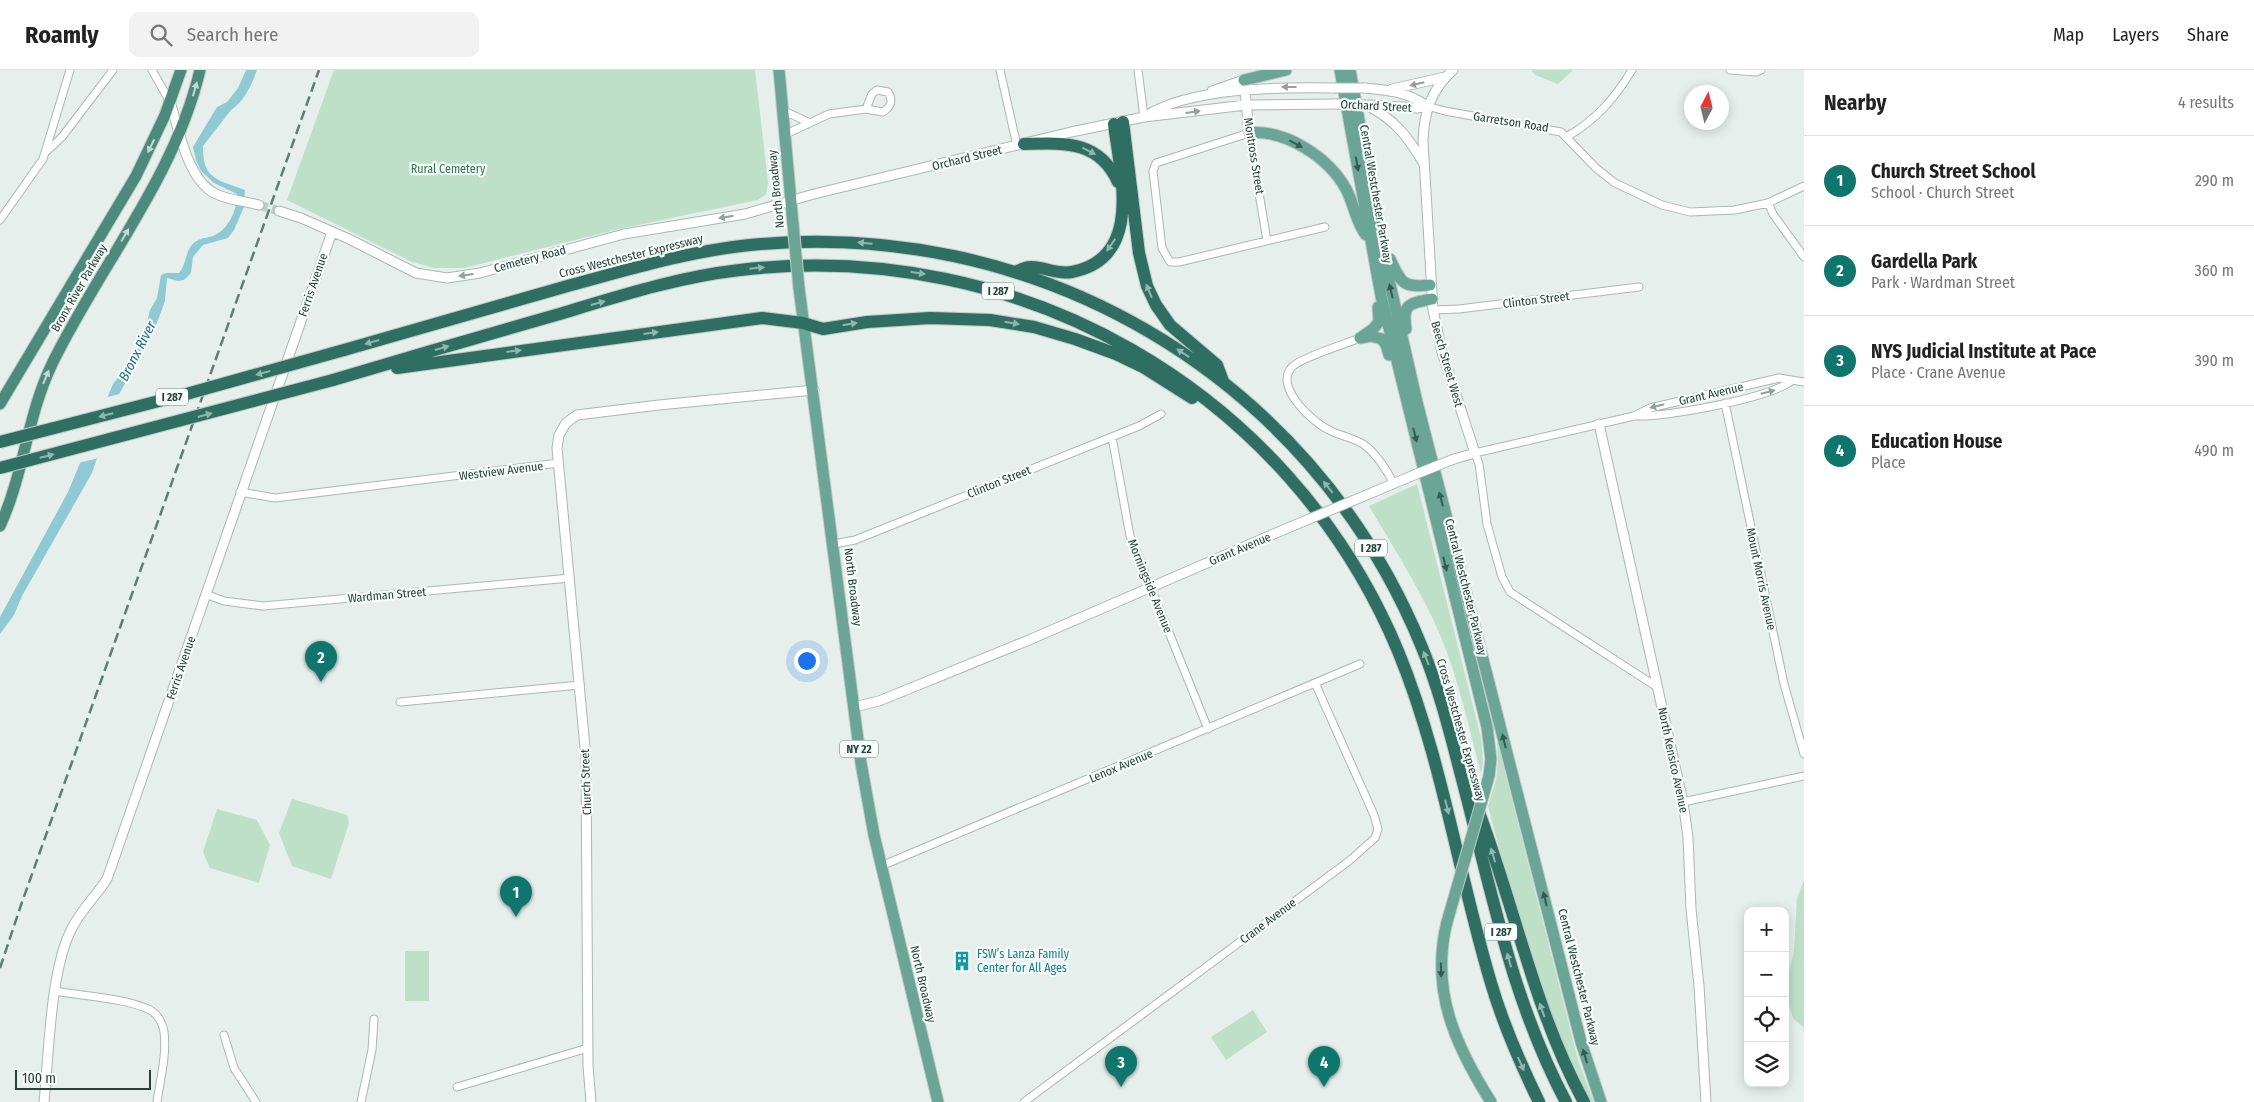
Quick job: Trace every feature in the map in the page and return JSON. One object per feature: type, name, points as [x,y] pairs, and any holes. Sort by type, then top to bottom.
[{"type":"highway","name":"Bronx River Parkway","points":[[0,404],[136,176],[170,102],[181,70]]},
{"type":"highway","name":"Bronx River Parkway","points":[[0,526],[15,488],[36,405],[46,378],[72,327],[143,204],[180,130],[200,70]]},
{"type":"highway","points":[[1015,272],[1030,267],[1053,272],[1071,272],[1098,260],[1116,238],[1122,220],[1118,123]]},
{"type":"highway","points":[[1118,123],[1139,253],[1147,286],[1156,305],[1170,325],[1217,365],[1223,381]]},
{"type":"highway","points":[[1020,144],[1072,144],[1092,151],[1112,171],[1119,185],[1122,199]]},
{"type":"highway","name":"Cross Westchester Expressway","points":[[0,442],[181,395],[657,262],[738,246],[804,242],[869,244],[944,254],[1015,272],[1064,289],[1124,317],[1167,343],[1223,381],[1264,417],[1317,473],[1340,501],[1370,547],[1399,598],[1420,644],[1442,705],[1514,977],[1536,1039],[1566,1102]]},
{"type":"highway","name":"I 287","points":[[0,468],[339,378],[577,308],[694,278],[772,267],[852,266],[900,270],[947,278],[1009,294],[1055,311],[1098,330],[1154,362],[1194,390],[1242,431],[1288,477],[1333,533],[1363,581],[1399,652],[1434,760],[1491,984],[1514,1048],[1539,1102]]},
{"type":"highway","points":[[339,378],[443,361],[762,318],[803,323],[823,329],[867,322],[957,318],[990,320],[1034,327],[1075,338],[1131,361],[1242,431]]},
{"type":"highway","points":[[1456,754],[1489,841],[1548,1026],[1569,1074],[1584,1102]]},
{"type":"main road","name":"North Broadway","points":[[779,70],[803,323],[814,390],[861,763],[882,866],[938,1102]]},
{"type":"main road","points":[[1244,80],[1286,70]]},
{"type":"main road","name":"Central Westchester Parkway","points":[[1340,70],[1379,285],[1413,405],[1581,1042],[1601,1102]]},
{"type":"main road","name":"Central Westchester Parkway","points":[[1350,70],[1382,249],[1413,405],[1487,727],[1491,760],[1489,776],[1447,922],[1441,953],[1441,970],[1446,1005],[1462,1051],[1491,1102]]},
{"type":"main road","points":[[1249,133],[1272,134],[1292,141],[1316,156],[1331,169],[1346,189],[1361,230],[1370,240]]},
{"type":"main road","points":[[1382,249],[1391,260],[1395,273],[1406,285],[1416,287],[1430,285]]},
{"type":"main road","points":[[1360,338],[1379,322],[1376,299],[1379,285]]},
{"type":"main road","points":[[1413,405],[1414,369],[1404,314],[1407,306],[1414,302],[1432,304]]},
{"type":"main road","points":[[1360,338],[1375,336],[1384,342],[1413,405]]},
{"type":"street","points":[[0,220],[40,166],[70,70]]},
{"type":"street","points":[[46,151],[62,137],[113,70]]},
{"type":"street","points":[[152,70],[170,102],[180,130],[184,152],[202,183],[212,192],[254,204]]},
{"type":"street","points":[[1000,70],[1020,144]]},
{"type":"street","points":[[1138,70],[1144,118]]},
{"type":"street","name":"Orchard Street","points":[[1428,106],[1435,91],[1445,77],[1453,70]]},
{"type":"street","points":[[1568,136],[1595,118],[1611,101],[1632,70]]},
{"type":"street","points":[[1730,70],[1756,72],[1761,70]]},
{"type":"street","points":[[1389,90],[1445,77]]},
{"type":"street","name":"Orchard Street","points":[[1144,118],[1155,110],[1193,99],[1244,80],[1267,88],[1364,88],[1389,90],[1414,97],[1428,106]]},
{"type":"street","name":"Montross Street","points":[[1244,80],[1249,133],[1267,241]]},
{"type":"street","name":"Orchard Street","points":[[790,201],[1020,144],[1144,118],[1246,105],[1336,104],[1417,108],[1428,106]]},
{"type":"street","points":[[1366,105],[1383,114],[1395,124],[1410,140],[1424,164]]},
{"type":"street","name":"Garretson Road","points":[[1428,106],[1445,112],[1554,129],[1568,136],[1596,168],[1615,183],[1662,205],[1690,212],[1735,210],[1768,203],[1804,186]]},
{"type":"street","name":"Beech Street West","points":[[1428,106],[1424,128],[1424,164],[1432,304],[1444,360],[1479,464],[1487,524],[1506,587],[1527,604],[1657,687]]},
{"type":"street","points":[[784,135],[829,114],[866,109]]},
{"type":"street","points":[[782,110],[810,122]]},
{"type":"street","points":[[1249,133],[1156,163],[1154,171],[1162,248],[1170,262],[1179,262],[1325,227]]},
{"type":"street","name":"Cemetery Road","points":[[279,211],[301,218],[332,232],[416,273],[447,278],[480,273],[624,234],[746,214],[790,201]]},
{"type":"street","points":[[1768,203],[1773,214],[1804,257]]},
{"type":"street","name":"Ferris Avenue","points":[[44,1102],[55,991],[62,958],[72,928],[107,878],[183,665],[240,492],[332,232]]},
{"type":"street","name":"Clinton Street","points":[[1432,304],[1459,309],[1639,288]]},
{"type":"street","points":[[1360,338],[1297,363],[1288,371],[1287,381],[1298,404],[1309,416],[1329,431],[1367,446],[1384,466],[1394,484]]},
{"type":"street","name":"Grant Avenue","points":[[854,707],[879,701],[1454,459],[1634,416],[1650,408],[1779,378],[1790,382],[1804,382]]},
{"type":"street","name":"Grant Avenue","points":[[1634,416],[1654,417],[1725,403],[1780,389],[1790,382]]},
{"type":"street","name":"Westview Avenue","points":[[240,492],[275,498],[559,463],[558,435],[566,423],[577,415],[642,406],[814,390]]},
{"type":"street","name":"Mount Morris Avenue","points":[[1725,403],[1784,684],[1804,754]]},
{"type":"street","name":"Clinton Street","points":[[834,544],[855,540],[1139,426],[1161,414]]},
{"type":"street","name":"North Kensico Avenue","points":[[1599,424],[1683,802],[1688,837],[1691,909],[1706,1102]]},
{"type":"street","name":"Morningside Avenue","points":[[1112,437],[1130,536],[1208,728]]},
{"type":"street","name":"Church Street","points":[[559,463],[580,685],[587,783],[588,1048],[591,1102]]},
{"type":"street","name":"Wardman Street","points":[[205,594],[224,601],[263,606],[570,578]]},
{"type":"street","name":"Lenox Avenue","points":[[882,866],[1360,664]]},
{"type":"street","name":"Crane Avenue","points":[[1024,1102],[1349,861],[1375,838],[1378,829],[1374,815],[1315,683]]},
{"type":"street","points":[[400,702],[580,685]]},
{"type":"street","points":[[1683,802],[1804,776]]},
{"type":"street","points":[[55,991],[128,1003],[151,1011],[160,1019],[164,1045],[157,1102]]},
{"type":"street","points":[[361,1102],[372,1050],[374,1019]]},
{"type":"street","points":[[224,1035],[234,1068],[256,1102]]},
{"type":"street","points":[[457,1087],[588,1048]]},
{"type":"green space","name":"Rural Cemetery","points":[[334,70],[755,70],[768,182],[766,194],[758,200],[619,229],[464,268],[434,268],[412,262],[287,200]]},
{"type":"green space","points":[[1531,70],[1573,70],[1558,84],[1535,75]]},
{"type":"green space","points":[[1417,484],[1481,738],[1483,762],[1481,773],[1460,694],[1441,637],[1418,590],[1369,506]]},
{"type":"green space","points":[[1497,740],[1578,1060],[1594,1102],[1590,1102],[1581,1085],[1544,1000],[1511,894],[1488,806],[1496,780],[1498,761]]},
{"type":"green space","points":[[292,799],[347,815],[349,823],[331,879],[292,866],[279,833]]},
{"type":"green space","points":[[217,809],[257,820],[270,845],[259,883],[210,868],[203,852]]},
{"type":"green space","points":[[1804,880],[1804,1028],[1793,1018],[1789,1006],[1789,971],[1794,952],[1797,898]]},
{"type":"green space","points":[[405,951],[429,951],[429,1001],[405,1001]]},
{"type":"green space","points":[[1253,1010],[1267,1032],[1226,1060],[1211,1037]]},
{"type":"water","name":"Bronx River","points":[[246,70],[257,70],[247,92],[203,146],[205,166],[209,172],[220,181],[245,190],[244,207],[234,230],[228,238],[203,245],[193,257],[191,273],[184,280],[178,281],[167,278],[165,301],[158,320],[149,342],[118,396],[92,473],[22,596],[14,615],[0,634],[0,617],[68,492],[113,384],[145,330],[150,310],[157,298],[161,275],[179,273],[192,245],[199,240],[219,233],[228,224],[234,212],[237,194],[214,183],[201,171],[193,147],[217,107],[227,102],[238,88]]},
{"type":"pier","points":[[123,393],[99,458],[78,463],[104,398]]},
{"type":"tunnel","points":[[259,205],[279,211]]},
{"type":"railway","points":[[0,968],[319,70]]},
{"type":"place","name":"Gardella Park","points":[[321,682]]},
{"type":"place","name":"Church Street School","points":[[516,917]]},
{"type":"place","name":"FSW’s Lanza Family Center for All Ages","points":[[962,961]]},
{"type":"place","name":"NYS Judicial Institute at Pace","points":[[1121,1087]]},
{"type":"place","name":"Education House","points":[[1324,1087]]}]
